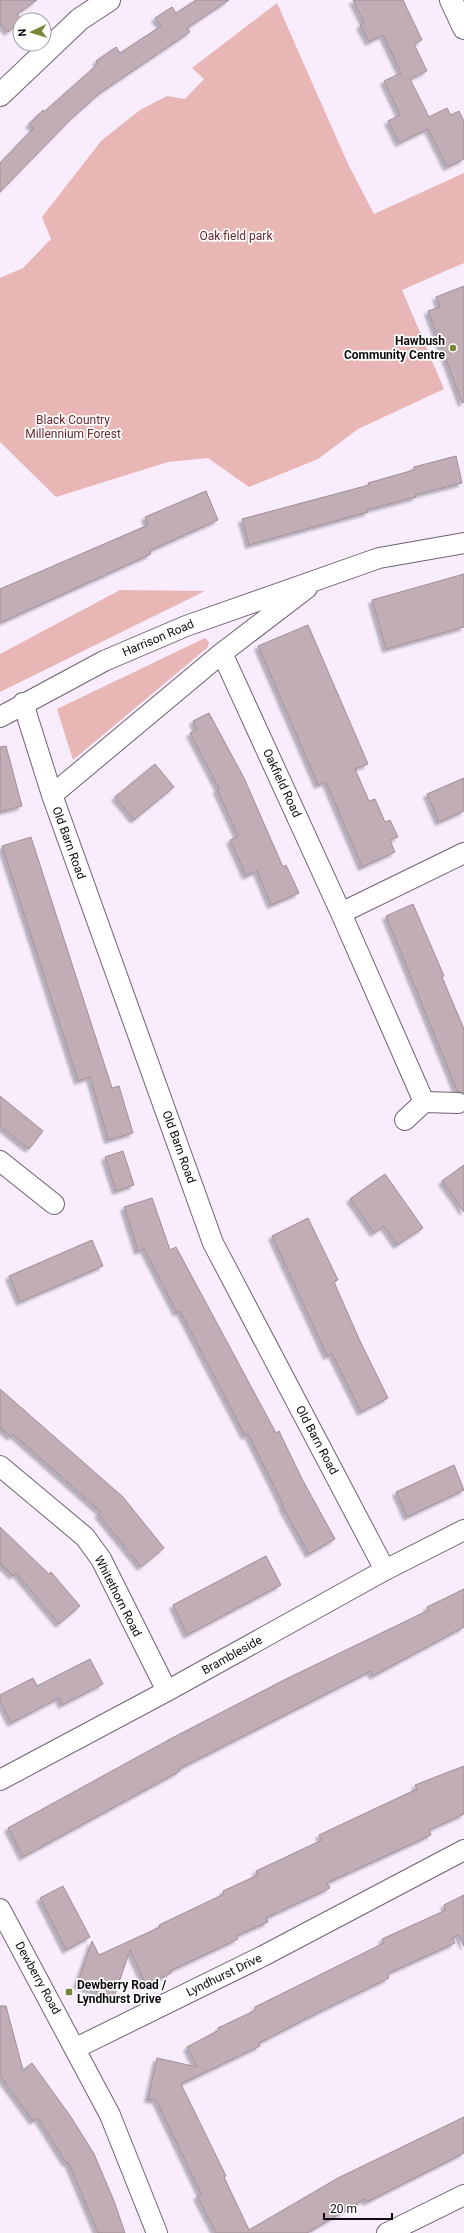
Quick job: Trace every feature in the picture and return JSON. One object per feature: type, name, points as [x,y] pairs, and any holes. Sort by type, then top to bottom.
[{"type":"street","points":[[0,94],[80,19],[109,0]]},
{"type":"street","points":[[451,0],[464,28]]},
{"type":"street","name":"Harrison Road","points":[[0,717],[23,703],[104,660],[159,637],[323,576],[379,558],[464,543]]},
{"type":"street","name":"Harrison Road","points":[[52,795],[222,653],[323,576]]},
{"type":"street","name":"Oakfield Road","points":[[222,653],[341,912],[424,1102]]},
{"type":"street","name":"Old Barn Road","points":[[23,703],[52,795],[213,1243],[385,1570]]},
{"type":"street","points":[[341,912],[464,854]]},
{"type":"street","points":[[405,1120],[424,1102],[458,1103]]},
{"type":"street","points":[[0,1160],[54,1204]]},
{"type":"street","name":"Whitethorn Road","points":[[0,1466],[85,1537],[101,1559],[167,1691]]},
{"type":"street","name":"Brambleside","points":[[0,1780],[167,1691],[385,1570],[464,1530]]},
{"type":"street","name":"Lyndhurst Drive","points":[[76,2048],[263,1956],[464,1850]]},
{"type":"street","name":"Dewberry Road","points":[[0,1909],[76,2048]]},
{"type":"street","points":[[76,2048],[110,2115],[157,2233]]},
{"type":"street","points":[[387,2233],[464,2195]]},
{"type":"green space","name":"Oak field park","points":[[277,3],[348,164],[374,214],[464,173],[464,263],[402,290],[444,389],[358,429],[318,459],[249,487],[208,458],[168,462],[56,497],[0,442],[0,278],[23,268],[51,239],[42,217],[101,141],[140,110],[167,96],[185,99],[204,79],[192,68]]},
{"type":"green space","points":[[120,590],[205,591],[0,692],[0,654]]},
{"type":"green space","points":[[205,638],[209,642],[208,647],[73,760],[57,709]]},
{"type":"building","points":[[0,0],[37,0],[20,12],[12,12],[12,29],[8,32],[2,25],[0,26]]},
{"type":"building","points":[[196,0],[229,0],[187,28],[190,32],[100,93],[71,119],[0,192],[0,163],[34,128],[29,124],[43,110],[44,112],[98,64],[96,61],[116,47],[120,53],[161,26],[155,18],[172,7],[176,13]]},
{"type":"building","points":[[353,0],[403,0],[422,40],[414,44],[427,71],[410,79],[429,117],[447,108],[451,115],[459,111],[464,121],[464,159],[447,167],[428,129],[399,143],[388,121],[400,115],[384,81],[401,73],[383,35],[369,42],[360,25],[364,23]]},
{"type":"building","name":"Hawbush Community Centre","points":[[464,286],[464,402],[462,403],[428,311],[440,307],[436,297]]},
{"type":"building","points":[[456,456],[462,483],[415,495],[416,497],[367,510],[368,512],[249,545],[242,519],[369,485],[368,483],[414,470],[414,467]]},
{"type":"building","points":[[206,491],[218,520],[149,551],[151,554],[0,623],[0,589],[148,525],[145,517]]},
{"type":"building","points":[[464,574],[464,627],[386,649],[372,600]]},
{"type":"building","points":[[308,625],[368,764],[355,769],[369,801],[375,799],[385,822],[390,820],[398,837],[390,840],[395,852],[362,867],[326,782],[318,785],[258,646]]},
{"type":"building","points":[[209,713],[244,778],[283,867],[286,865],[299,893],[271,905],[257,871],[246,876],[230,840],[238,836],[217,790],[219,789],[190,733],[197,730],[193,721]]},
{"type":"building","points":[[6,746],[22,806],[0,812],[0,747]]},
{"type":"building","points":[[155,764],[174,787],[134,820],[115,797]]},
{"type":"building","points":[[464,778],[464,811],[439,822],[427,794]]},
{"type":"building","points":[[31,837],[112,1088],[119,1086],[133,1133],[108,1140],[90,1077],[78,1081],[2,846]]},
{"type":"building","points":[[413,904],[444,976],[442,977],[464,1029],[464,1093],[457,1091],[386,916]]},
{"type":"building","points":[[0,1096],[43,1131],[29,1149],[0,1126]]},
{"type":"building","points":[[123,1151],[134,1185],[116,1191],[105,1157]]},
{"type":"building","points":[[464,1165],[464,1212],[442,1181]]},
{"type":"building","points":[[385,1174],[423,1228],[397,1245],[384,1226],[374,1233],[350,1199]]},
{"type":"building","points":[[152,1198],[170,1250],[176,1247],[276,1433],[279,1431],[302,1479],[335,1539],[309,1554],[282,1506],[283,1505],[248,1434],[245,1436],[180,1311],[177,1313],[144,1249],[138,1251],[124,1207]]},
{"type":"building","points":[[308,1218],[338,1280],[334,1282],[360,1341],[388,1398],[361,1412],[332,1354],[327,1356],[272,1236]]},
{"type":"building","points":[[92,1240],[103,1266],[20,1302],[9,1276]]},
{"type":"building","points":[[0,1389],[123,1497],[164,1548],[141,1567],[98,1514],[101,1512],[13,1434],[11,1437],[0,1427]]},
{"type":"building","points":[[454,1465],[464,1490],[407,1517],[396,1492]]},
{"type":"building","points":[[0,1527],[49,1574],[51,1572],[80,1606],[59,1624],[16,1573],[13,1576],[0,1563]]},
{"type":"building","points":[[266,1556],[281,1585],[187,1635],[173,1605]]},
{"type":"building","points":[[464,1589],[464,1627],[373,1676],[371,1671],[179,1769],[180,1771],[23,1857],[8,1828],[174,1737],[286,1679],[429,1610],[427,1607]]},
{"type":"building","points":[[90,1659],[103,1684],[62,1705],[59,1698],[11,1723],[0,1701],[0,1695],[33,1678],[37,1686]]},
{"type":"building","points":[[464,1766],[464,1814],[429,1830],[431,1835],[327,1883],[330,1888],[266,1918],[268,1922],[236,1936],[238,1939],[170,1971],[171,1973],[146,1985],[130,1950],[114,1997],[77,1985],[92,1941],[99,1955],[160,1927],[159,1925],[224,1894],[223,1891],[258,1875],[256,1871],[322,1840],[319,1835],[417,1789],[415,1785]]},
{"type":"building","points":[[63,1886],[90,1937],[66,1950],[40,1898]]},
{"type":"building","points":[[464,1895],[464,1946],[459,1935],[452,1938],[455,1943],[387,1974],[389,1978],[259,2043],[260,2046],[181,2084],[226,2176],[224,2177],[249,2230],[338,2178],[464,2117],[464,2153],[367,2202],[365,2199],[307,2233],[216,2233],[197,2196],[201,2194],[156,2100],[148,2099],[157,2058],[197,2067],[187,2047],[219,2030],[218,2028],[256,2010],[255,2007],[384,1943],[382,1939],[446,1910],[444,1905]]},
{"type":"building","points":[[0,2006],[6,2006],[23,2070],[32,2063],[71,2117],[94,2154],[114,2201],[125,2233],[98,2233],[68,2162],[66,2163],[38,2118],[33,2121],[0,2076]]},
{"type":"place","name":"Hawbush Community Centre","points":[[453,348]]},
{"type":"place","name":"Dewberry Road / Lyndhurst Drive","points":[[69,1992]]},
{"type":"park label","name":"Black Country Millennium Forest","points":[[73,427]]}]
